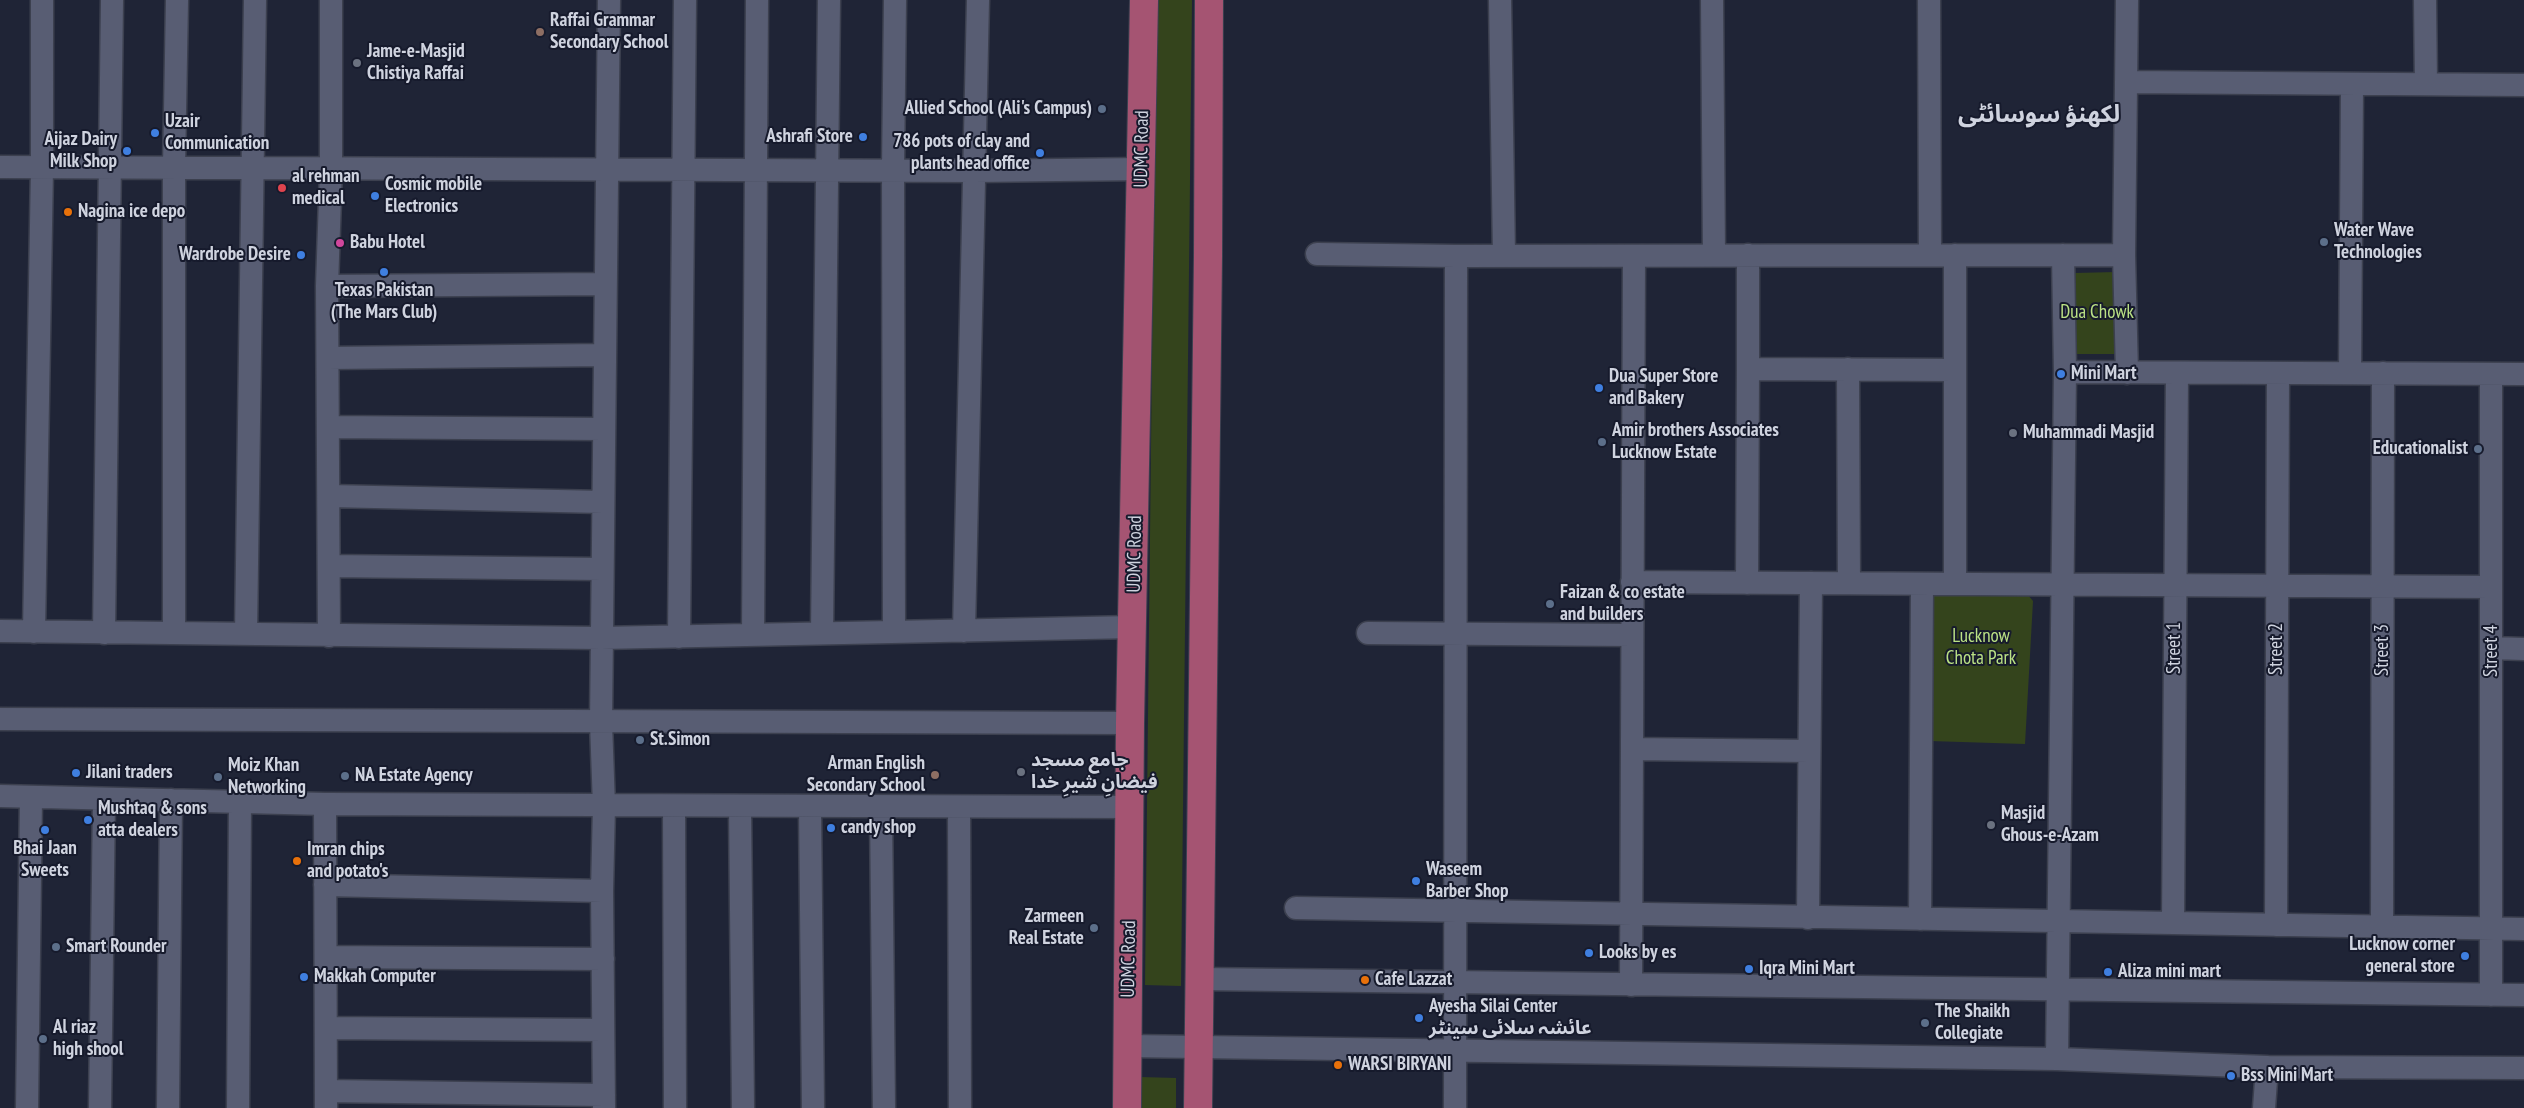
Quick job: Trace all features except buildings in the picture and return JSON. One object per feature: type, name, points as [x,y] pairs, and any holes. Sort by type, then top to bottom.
[{"type":"main road","name":"UDMC Road","points":[[1127,1108],[1130,723],[1144,0]]},
{"type":"main road","points":[[1198,1108],[1208,256],[1209,0]]},
{"type":"street","points":[[34,632],[42,167],[42,0]]},
{"type":"street","points":[[104,632],[112,0]]},
{"type":"street","points":[[174,633],[174,167],[177,0]]},
{"type":"street","points":[[246,634],[255,0]]},
{"type":"street","points":[[329,636],[327,286],[331,169],[331,0]]},
{"type":"street","points":[[325,804],[326,1100],[604,1101],[602,890],[604,806],[601,723],[609,0]]},
{"type":"street","points":[[679,636],[685,0]]},
{"type":"street","points":[[753,635],[756,0]]},
{"type":"street","points":[[822,634],[829,0]]},
{"type":"street","points":[[894,632],[893,170],[895,0]]},
{"type":"street","points":[[964,631],[976,171],[978,0]]},
{"type":"street","points":[[1500,0],[1504,255]]},
{"type":"street","points":[[1712,0],[1714,255]]},
{"type":"street","points":[[1929,0],[1930,254]]},
{"type":"street","points":[[2127,373],[2124,255],[2128,0]]},
{"type":"street","points":[[2425,0],[2426,84]]},
{"type":"street","points":[[2126,82],[2524,85]]},
{"type":"street","points":[[2350,373],[2352,84]]},
{"type":"street","points":[[0,166],[976,171],[1142,169]]},
{"type":"street","points":[[1317,254],[1456,256],[2124,255]]},
{"type":"street","points":[[1748,255],[1748,583]]},
{"type":"street","points":[[1955,255],[1955,584]]},
{"type":"street","points":[[2057,1059],[2065,372],[2063,255]]},
{"type":"street","points":[[1455,1108],[1456,256]]},
{"type":"street","points":[[1631,985],[1634,256]]},
{"type":"street","points":[[327,286],[605,284]]},
{"type":"street","points":[[328,358],[604,355]]},
{"type":"street","points":[[1748,368],[1955,370]]},
{"type":"street","points":[[1848,369],[1849,583]]},
{"type":"street","points":[[2065,372],[2524,374]]},
{"type":"street","name":"Street 1","points":[[2173,924],[2176,373]]},
{"type":"street","name":"Street 2","points":[[2276,925],[2278,373]]},
{"type":"street","name":"Street 3","points":[[2382,927],[2383,373]]},
{"type":"street","name":"Street 4","points":[[2491,374],[2491,995]]},
{"type":"street","points":[[328,428],[603,429]]},
{"type":"street","points":[[329,496],[603,502]]},
{"type":"street","points":[[329,566],[602,569]]},
{"type":"street","points":[[1632,582],[2491,587]]},
{"type":"street","points":[[1808,918],[1811,583]]},
{"type":"street","points":[[1920,920],[1922,584]]},
{"type":"street","points":[[0,631],[602,638],[1133,627]]},
{"type":"street","points":[[1368,633],[1632,635]]},
{"type":"street","points":[[2492,648],[2524,649]]},
{"type":"street","points":[[0,719],[601,723],[1130,723]]},
{"type":"street","points":[[1632,749],[1809,750]]},
{"type":"street","points":[[0,796],[325,804],[881,808],[1130,807]]},
{"type":"street","points":[[27,1108],[31,797]]},
{"type":"street","points":[[100,1108],[104,799]]},
{"type":"street","points":[[168,1108],[171,800]]},
{"type":"street","points":[[238,1108],[240,802]]},
{"type":"street","points":[[674,807],[675,1108]]},
{"type":"street","points":[[740,807],[743,1108]]},
{"type":"street","points":[[810,807],[813,1108]]},
{"type":"street","points":[[881,808],[884,1108]]},
{"type":"street","points":[[959,808],[960,1108]]},
{"type":"street","points":[[325,885],[602,890]]},
{"type":"street","points":[[1296,908],[2524,929]]},
{"type":"street","points":[[326,957],[602,959]]},
{"type":"street","points":[[1200,979],[2058,991],[2524,995]]},
{"type":"street","points":[[326,1028],[603,1030]]},
{"type":"street","points":[[1128,1046],[2057,1059],[2267,1067],[2524,1068]]},
{"type":"street","points":[[2264,1108],[2267,1067]]},
{"type":"green space","points":[[1156,0],[1192,0],[1181,986],[1145,985]]},
{"type":"green space","name":"Dua Chowk","points":[[2117,272],[2118,354],[2076,354],[2075,273]]},
{"type":"green space","name":"Lucknow Chota Park","points":[[1932,580],[2016,581],[2033,601],[2025,744],[1930,741]]},
{"type":"green space","points":[[1140,1077],[1176,1078],[1176,1108],[1140,1108]]},
{"type":"place","name":"Raffai Grammar Secondary School","points":[[540,32]]},
{"type":"place","name":"Jame-e-Masjid Chistiya Raffai","points":[[357,63]]},
{"type":"place","name":"Allied School (Ali's Campus)","points":[[1102,109]]},
{"type":"place","name":"Uzair Communication","points":[[155,133]]},
{"type":"place","name":"Ashrafi Store","points":[[863,137]]},
{"type":"place","name":"Aijaz Dairy Milk Shop","points":[[127,151]]},
{"type":"place","name":"786 pots of clay and plants head office","points":[[1040,153]]},
{"type":"place","name":"al rehman medical","points":[[282,188]]},
{"type":"place","name":"Cosmic mobile Electronics","points":[[375,196]]},
{"type":"place","name":"Nagina ice depo","points":[[68,212]]},
{"type":"place","name":"Water Wave Technologies","points":[[2324,242]]},
{"type":"place","name":"Babu Hotel","points":[[340,243]]},
{"type":"place","name":"Wardrobe Desire","points":[[301,255]]},
{"type":"place","name":"Texas Pakistan (The Mars Club)","points":[[384,272]]},
{"type":"place","name":"Mini Mart","points":[[2061,374]]},
{"type":"place","name":"Dua Super Store and Bakery","points":[[1599,388]]},
{"type":"place","name":"Muhammadi Masjid","points":[[2013,433]]},
{"type":"place","name":"Amir brothers Associates Lucknow Estate","points":[[1602,442]]},
{"type":"place","name":"Educationalist","points":[[2478,449]]},
{"type":"place","name":"Faizan & co estate and builders","points":[[1550,604]]},
{"type":"place","name":"St.Simon","points":[[640,740]]},
{"type":"place","name":"جامع مسجد فیضانِ شیرِ خدا","points":[[1021,772]]},
{"type":"place","name":"Jilani traders","points":[[76,773]]},
{"type":"place","name":"Arman English Secondary School","points":[[935,775]]},
{"type":"place","name":"NA Estate Agency","points":[[345,776]]},
{"type":"place","name":"Moiz Khan Networking","points":[[218,777]]},
{"type":"place","name":"Mushtaq & sons atta dealers","points":[[88,820]]},
{"type":"place","name":"Masjid Ghous-e-Azam","points":[[1991,825]]},
{"type":"place","name":"candy shop","points":[[831,828]]},
{"type":"place","name":"Bhai Jaan Sweets","points":[[45,830]]},
{"type":"place","name":"Imran chips and potato's","points":[[297,861]]},
{"type":"place","name":"Waseem Barber Shop","points":[[1416,881]]},
{"type":"place","name":"Zarmeen Real Estate","points":[[1094,928]]},
{"type":"place","name":"Smart Rounder","points":[[56,947]]},
{"type":"place","name":"Looks by es","points":[[1589,953]]},
{"type":"place","name":"Lucknow corner general store","points":[[2465,956]]},
{"type":"place","name":"Iqra Mini Mart","points":[[1749,969]]},
{"type":"place","name":"Aliza mini mart","points":[[2108,972]]},
{"type":"place","name":"Makkah Computer","points":[[304,977]]},
{"type":"place","name":"Cafe Lazzat","points":[[1365,980]]},
{"type":"place","name":"Ayesha Silai Center عائشہ سلائی سینٹر","points":[[1419,1018]]},
{"type":"place","name":"The Shaikh Collegiate","points":[[1925,1023]]},
{"type":"place","name":"Al riaz high shool","points":[[43,1039]]},
{"type":"place","name":"WARSI BIRYANI","points":[[1338,1065]]},
{"type":"place","name":"Bss Mini Mart","points":[[2231,1076]]},
{"type":"district","name":"لکھنؤ سوسائٹی","points":[[2039,115]]}]
